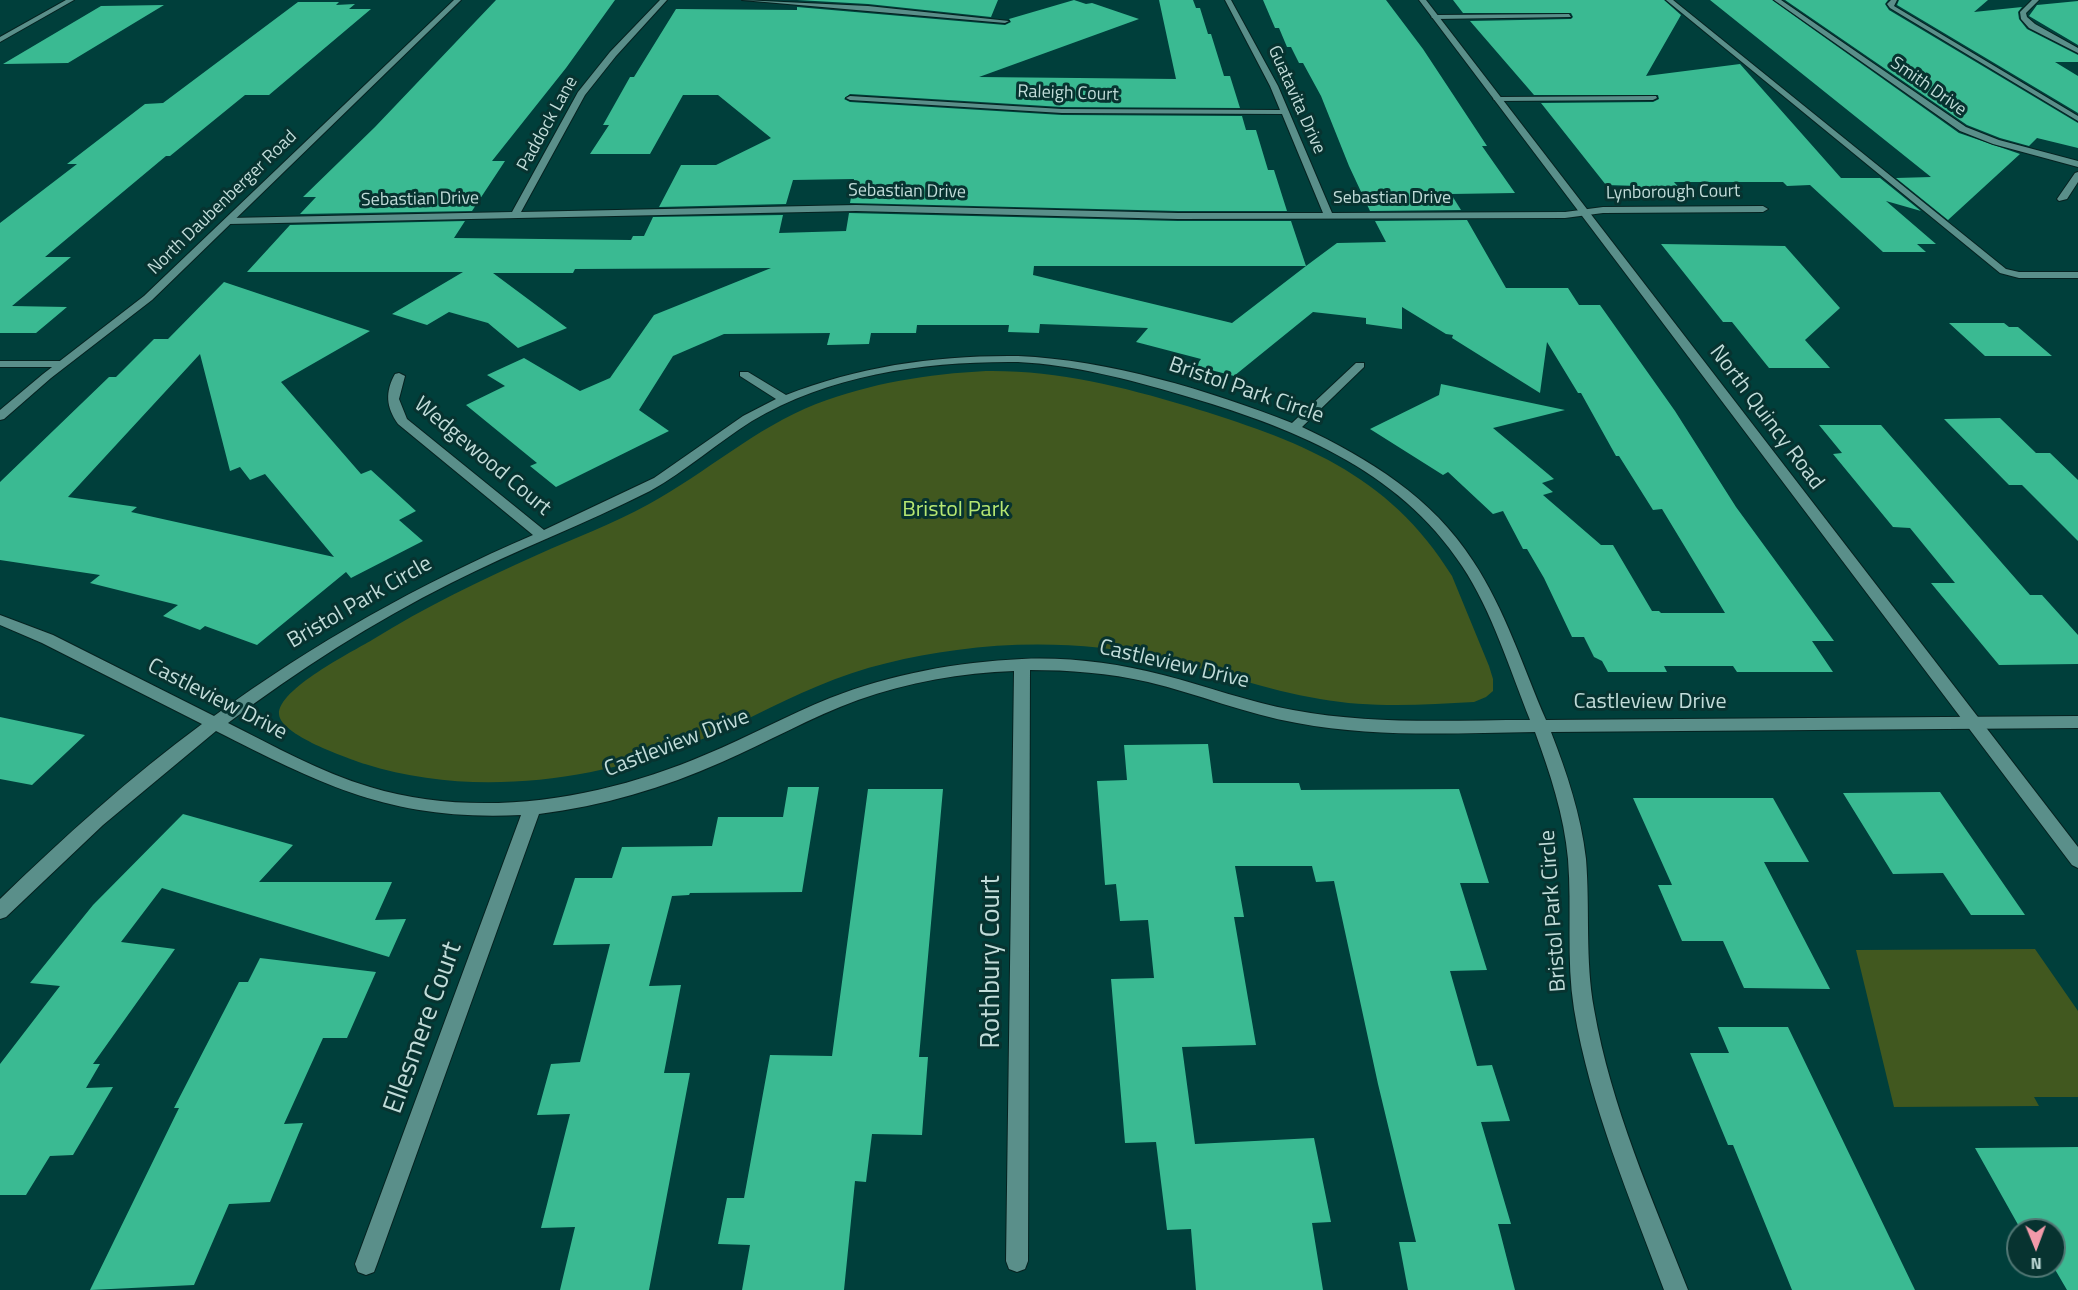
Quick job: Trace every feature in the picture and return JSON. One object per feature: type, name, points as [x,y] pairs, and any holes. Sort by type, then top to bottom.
[{"type":"street","points":[[0,40],[71,0]]},
{"type":"street","name":"North Daubenberger Road","points":[[0,416],[62,364],[135,309],[458,0]]},
{"type":"street","name":"Paddock Lane","points":[[515,215],[580,94],[613,54],[664,0]]},
{"type":"street","points":[[745,0],[886,9],[1005,21]]},
{"type":"street","name":"Guatavita Drive","points":[[1228,0],[1263,64],[1329,216]]},
{"type":"street","name":"North Quincy Road","points":[[1422,0],[2078,860]]},
{"type":"street","name":"Smith Drive","points":[[1777,0],[1963,129],[1996,142],[2078,164]]},
{"type":"street","points":[[2036,0],[2022,12],[2023,18],[2032,26],[2078,51]]},
{"type":"street","points":[[1435,17],[1569,16]]},
{"type":"street","points":[[0,27],[23,27]]},
{"type":"street","name":"Raleigh Court","points":[[850,98],[1080,111],[1285,112]]},
{"type":"street","points":[[1497,99],[1653,98]]},
{"type":"street","points":[[2062,199],[2078,175]]},
{"type":"street","name":"Sebastian Drive","points":[[229,221],[856,208],[1167,216],[1565,215],[1583,213]]},
{"type":"street","name":"Lynborough Court","points":[[1583,213],[1603,210],[1763,209]]},
{"type":"street","name":"Bristol Park Circle","points":[[0,910],[80,834],[153,772],[286,672],[371,619],[446,579],[658,482],[741,423],[784,399],[836,382],[908,366],[976,359],[1048,361],[1085,366],[1134,377],[1251,411],[1295,427],[1356,459],[1395,485],[1424,510],[1471,568],[1490,605],[1540,726],[1565,799],[1574,837],[1577,870],[1577,960],[1584,1014],[1599,1073],[1622,1142],[1676,1290]]},
{"type":"street","points":[[0,364],[62,364]]},
{"type":"street","points":[[1295,427],[1360,365]]},
{"type":"street","points":[[744,374],[784,399]]},
{"type":"street","name":"Wedgewood Court","points":[[399,376],[392,393],[392,403],[402,421],[543,536]]},
{"type":"street","name":"Castleview Drive","points":[[0,620],[48,639],[317,776],[370,795],[447,808],[532,809],[595,799],[672,775],[833,703],[886,684],[957,671],[1022,665],[1075,666],[1126,672],[1286,715],[1355,725],[1391,727],[2078,722]]},
{"type":"street","name":"Rothbury Court","points":[[1017,1261],[1022,665]]},
{"type":"street","name":"Ellesmere Court","points":[[366,1264],[532,809]]},
{"type":"lane","points":[[1669,0],[2003,271],[2019,275],[2078,275]]},
{"type":"lane","points":[[1894,0],[1890,4],[1892,6],[2078,119]]},
{"type":"green space","name":"Bristol Park","points":[[986,371],[1063,376],[1137,392],[1187,406],[1266,432],[1302,447],[1369,485],[1399,510],[1427,540],[1452,576],[1489,666],[1493,679],[1493,691],[1474,702],[1416,705],[1358,704],[1300,695],[1161,658],[1111,649],[1059,645],[982,647],[922,655],[852,673],[802,693],[704,739],[648,758],[568,776],[527,781],[445,780],[405,774],[344,757],[316,745],[290,730],[282,722],[279,714],[282,704],[290,694],[334,662],[453,594],[649,504],[691,479],[751,438],[794,414],[816,404],[879,385],[943,374]]},
{"type":"green space","points":[[2035,949],[2078,1011],[2078,1097],[2034,1097],[2039,1106],[1894,1107],[1856,950]]},
{"type":"building","points":[[496,0],[615,0],[566,68],[492,161],[505,161],[472,211],[300,214],[316,197],[303,197],[375,127]]},
{"type":"building","points":[[797,0],[998,0],[991,17],[868,4]]},
{"type":"building","points":[[1074,0],[1086,4],[1092,3],[1139,19],[979,77],[1176,79],[1159,0],[1193,0],[1196,8],[1200,8],[1208,34],[1211,34],[1224,76],[1230,76],[1240,108],[1062,107],[850,94],[844,99],[850,102],[1062,115],[1242,116],[1246,130],[1256,130],[1268,170],[1274,170],[1287,211],[1178,211],[850,203],[854,179],[793,180],[786,204],[659,207],[681,165],[716,165],[771,138],[718,95],[683,95],[650,154],[590,154],[609,125],[603,125],[630,77],[634,77],[676,9],[797,10],[797,7],[1005,25],[1011,22],[1009,19]]},
{"type":"building","points":[[1263,0],[1386,0],[1423,49],[1487,146],[1482,146],[1515,193],[1451,194],[1461,210],[1370,211],[1321,96],[1303,63],[1299,63],[1291,47],[1287,47],[1279,28],[1275,28]]},
{"type":"building","points":[[1453,0],[1664,0],[1681,15],[1646,76],[1740,64],[1841,178],[1880,178],[1921,211],[1886,201],[1936,244],[1917,244],[1926,252],[1883,252],[1810,185],[1787,186],[1783,182],[1674,182],[1683,192],[1644,191],[1639,186],[1606,185],[1541,103],[1653,102],[1659,99],[1658,95],[1534,95],[1470,21],[1571,19],[1573,17],[1571,13],[1463,13]]},
{"type":"building","points":[[1710,0],[1772,0],[1959,133],[2020,154],[1948,220],[1896,178],[1931,177]]},
{"type":"building","points":[[1785,0],[1888,0],[1885,4],[1889,10],[2078,123],[2078,148],[2037,138],[2029,146],[1967,125]]},
{"type":"building","points":[[1899,0],[1988,0],[1974,12],[2022,7],[2018,12],[2019,19],[2027,29],[2078,55],[2078,62],[2055,62],[2078,76],[2078,113],[1897,5]]},
{"type":"building","points":[[2078,1],[2078,45],[2029,16],[2037,5]]},
{"type":"building","points":[[298,2],[339,2],[336,5],[355,4],[349,9],[371,9],[269,95],[245,95],[170,156],[166,156],[45,257],[71,257],[12,306],[67,307],[36,333],[0,333],[0,223],[77,164],[67,164],[145,104],[163,103]]},
{"type":"building","points":[[164,5],[68,63],[3,64],[101,6]]},
{"type":"building","points":[[849,213],[1178,221],[1291,221],[1306,266],[1337,243],[1386,242],[1375,221],[1467,220],[1506,288],[1568,288],[1579,305],[1600,305],[1675,411],[1736,507],[1834,641],[1812,641],[1833,672],[1737,672],[1733,666],[1664,666],[1667,672],[1608,672],[1602,661],[1594,657],[1584,637],[1572,637],[1544,578],[1527,549],[1523,549],[1503,511],[1493,514],[1448,472],[1443,475],[1370,429],[1439,395],[1441,384],[1565,410],[1493,428],[1554,479],[1542,483],[1553,492],[1543,495],[1601,545],[1613,545],[1652,611],[1725,613],[1662,509],[1653,510],[1619,456],[1616,456],[1581,393],[1578,393],[1547,342],[1540,393],[1452,338],[1453,335],[1446,334],[1402,307],[1402,329],[1366,324],[1366,318],[1313,312],[1234,376],[1196,366],[1201,359],[1136,342],[1148,328],[1040,324],[1039,333],[1008,332],[1009,325],[917,325],[916,333],[871,333],[869,344],[827,345],[830,333],[724,334],[673,356],[639,410],[669,431],[556,487],[530,466],[537,463],[466,405],[505,386],[487,375],[524,358],[580,391],[610,378],[654,315],[771,268],[575,269],[573,273],[493,273],[567,328],[518,348],[488,323],[449,312],[427,325],[392,314],[463,272],[247,272],[290,225],[465,221],[454,238],[631,240],[633,236],[644,236],[653,217],[783,215],[779,233],[846,231]],"holes":[[[1034,266],[1306,266],[1232,323],[1033,275]]]},
{"type":"building","points":[[1661,244],[1785,246],[1840,308],[1805,340],[1830,368],[1769,368],[1732,322],[1723,322]]},
{"type":"building","points":[[224,282],[370,331],[281,382],[361,474],[371,470],[416,511],[399,520],[423,541],[351,578],[346,572],[257,645],[205,626],[200,630],[163,616],[178,605],[90,583],[100,575],[0,560],[0,482],[109,377],[116,377],[154,339],[168,339]],"holes":[[[200,354],[230,471],[240,467],[250,480],[265,474],[334,557],[131,512],[137,507],[68,497]]]},
{"type":"building","points":[[1949,323],[2004,323],[2009,327],[2018,327],[2052,356],[1985,356]]},
{"type":"building","points":[[2000,418],[2036,453],[2050,453],[2078,480],[2078,541],[2022,485],[2009,485],[1944,419]]},
{"type":"building","points":[[1819,425],[1881,425],[2030,595],[2042,595],[2078,635],[2078,664],[1999,665],[1931,583],[1955,583],[1910,528],[1893,527],[1833,454],[1842,453]]},
{"type":"building","points":[[0,717],[85,735],[32,785],[0,779]]},
{"type":"building","points":[[1208,744],[1213,783],[1299,783],[1301,790],[1459,789],[1489,883],[1460,883],[1487,970],[1450,971],[1477,1066],[1492,1065],[1510,1121],[1481,1122],[1511,1224],[1498,1224],[1515,1290],[1408,1290],[1399,1242],[1416,1242],[1378,1084],[1334,881],[1316,882],[1312,866],[1235,866],[1244,917],[1234,917],[1256,1045],[1182,1047],[1195,1144],[1314,1138],[1331,1222],[1312,1223],[1323,1290],[1196,1290],[1191,1229],[1167,1230],[1156,1142],[1125,1143],[1111,979],[1154,978],[1148,920],[1120,921],[1116,884],[1105,885],[1097,781],[1127,780],[1124,745]]},
{"type":"building","points":[[788,787],[819,787],[802,892],[690,893],[689,895],[672,896],[649,986],[681,985],[664,1073],[690,1073],[649,1290],[560,1290],[575,1227],[541,1228],[570,1114],[537,1115],[551,1064],[580,1062],[610,944],[553,945],[575,878],[612,878],[622,847],[712,846],[718,817],[783,817]]},
{"type":"building","points":[[868,789],[943,789],[919,1057],[928,1057],[922,1135],[872,1134],[866,1182],[855,1181],[844,1290],[742,1290],[750,1245],[718,1244],[727,1198],[744,1198],[770,1055],[832,1056]]},
{"type":"building","points":[[1940,792],[2025,915],[1971,915],[1943,873],[1893,874],[1843,793]]},
{"type":"building","points":[[1633,798],[1773,798],[1809,862],[1764,862],[1830,989],[1744,988],[1723,941],[1682,941],[1658,885],[1672,885]]},
{"type":"building","points":[[183,814],[293,845],[259,882],[392,882],[375,920],[406,919],[389,957],[162,888],[121,942],[175,949],[93,1064],[100,1064],[86,1088],[113,1087],[73,1155],[50,1156],[26,1195],[0,1195],[0,1064],[60,986],[30,983],[93,905]]},
{"type":"building","points":[[260,958],[376,972],[347,1038],[323,1038],[284,1124],[303,1123],[270,1202],[229,1204],[194,1285],[90,1290],[179,1108],[174,1108],[239,982],[248,982]]},
{"type":"building","points":[[1718,1027],[1788,1027],[1915,1290],[1792,1290],[1733,1145],[1728,1145],[1690,1053],[1729,1053]]},
{"type":"building","points":[[2078,1147],[2078,1290],[2067,1290],[2060,1278],[2066,1278],[2066,1218],[2014,1218],[1975,1148]]}]
